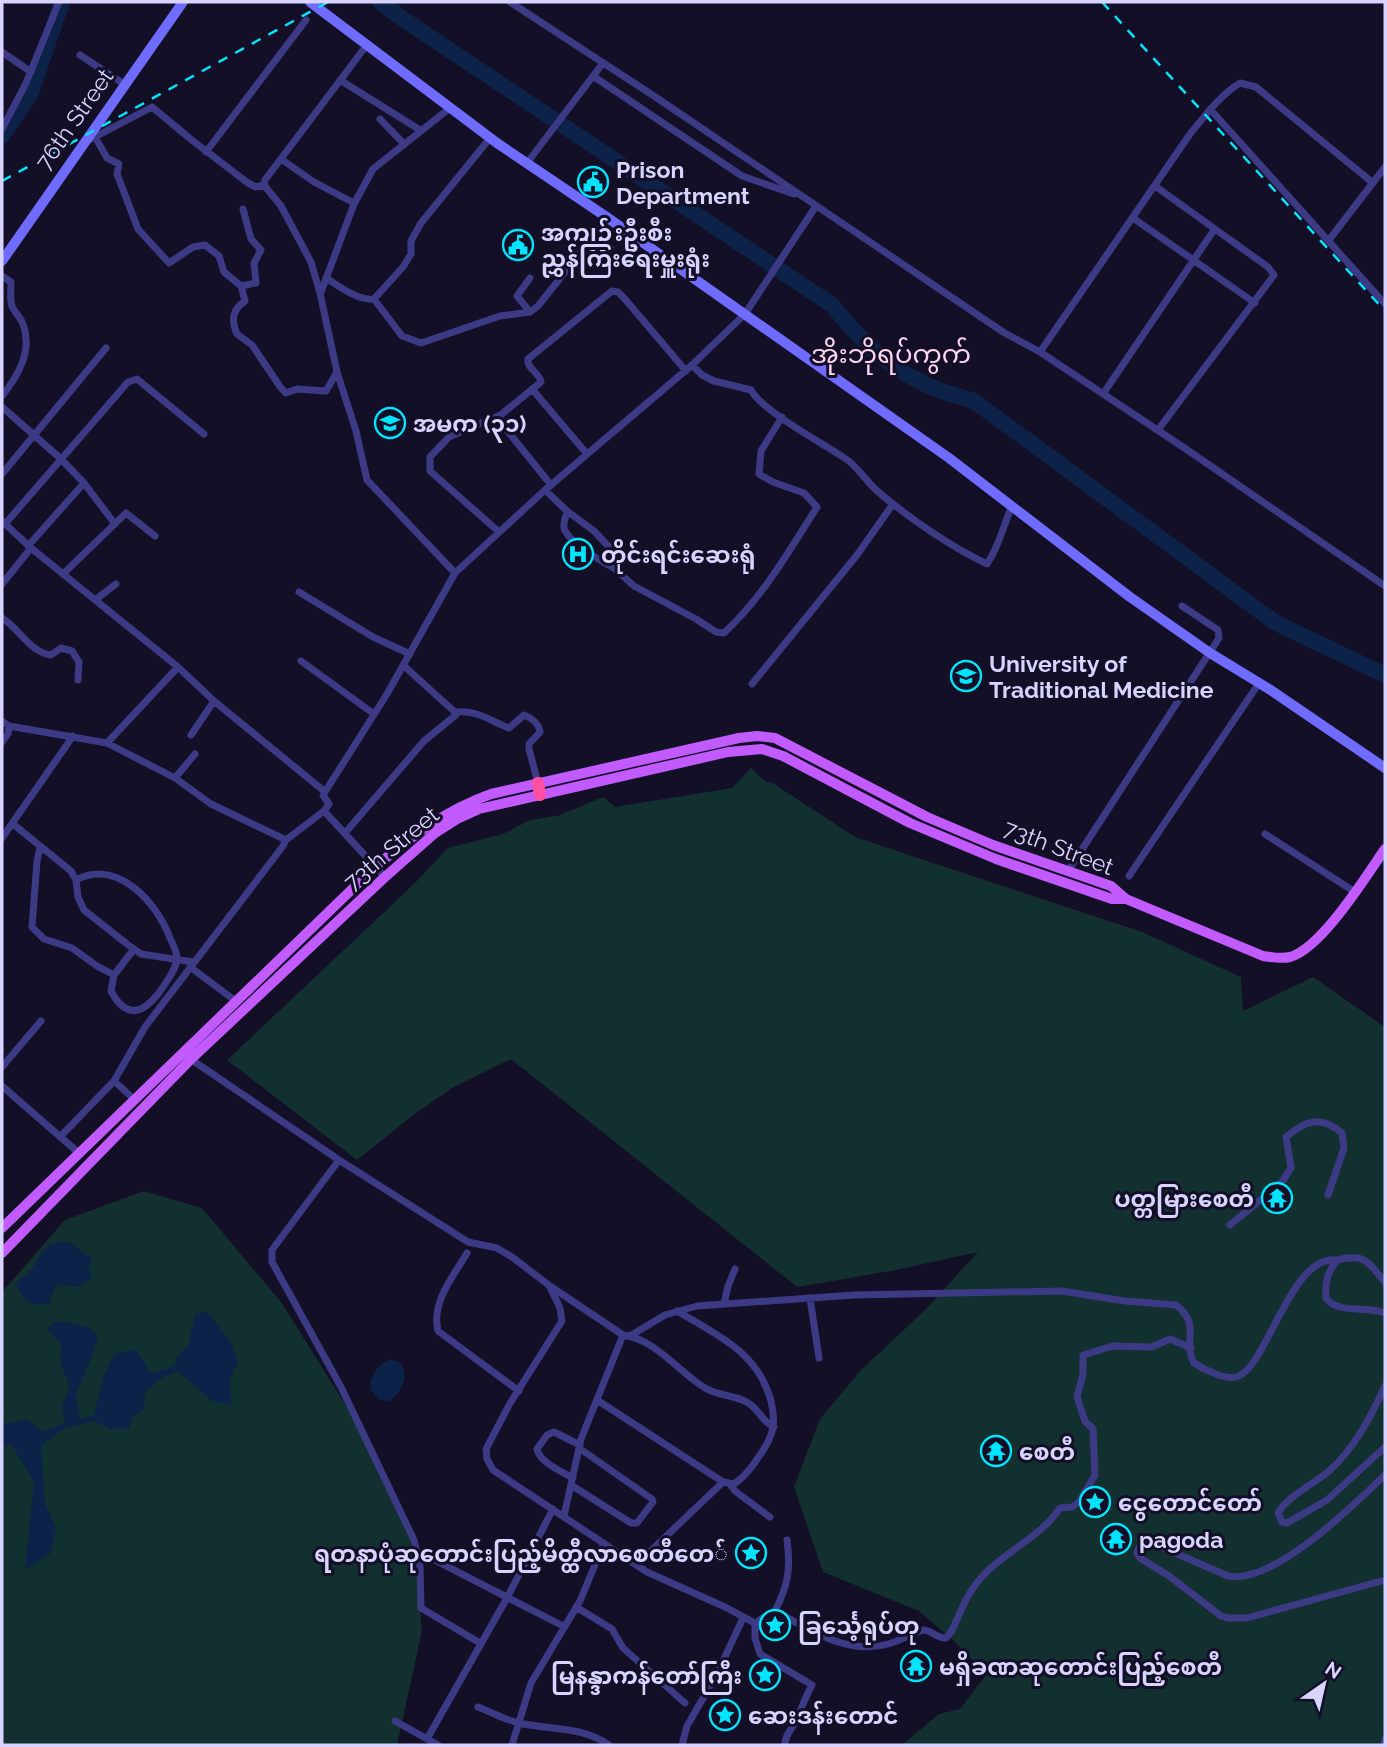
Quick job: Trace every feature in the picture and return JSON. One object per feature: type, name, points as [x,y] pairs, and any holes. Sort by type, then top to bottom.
[{"type":"main road","name":"73th Street","points":[[2,1228],[135,1100],[435,833],[479,809],[539,789],[739,738],[768,736],[927,817],[993,845],[1111,886],[1126,899]]},
{"type":"main road","name":"73th Street","points":[[2,1253],[237,1002],[375,867],[419,831],[445,814],[491,794],[539,789],[728,752],[762,749],[783,756],[909,823],[996,859],[1112,899],[1126,899]]},
{"type":"main road","points":[[1126,899],[1263,956],[1288,957],[1306,948],[1326,930],[1385,849]]},
{"type":"street","points":[[2,129],[5,114],[30,72],[59,2]]},
{"type":"street","name":"76th Street","points":[[2,261],[83,141],[183,2]]},
{"type":"street","points":[[310,2],[490,138],[871,402],[1130,597],[1385,768]]},
{"type":"street","points":[[510,2],[1003,332],[1040,352],[1158,430],[1385,586]]},
{"type":"street","points":[[206,152],[306,20]]},
{"type":"street","points":[[264,185],[366,46]]},
{"type":"street","points":[[2,52],[30,72]]},
{"type":"street","points":[[80,55],[124,84]]},
{"type":"street","points":[[527,163],[603,63]]},
{"type":"street","points":[[593,76],[742,176],[804,197]]},
{"type":"street","points":[[340,80],[420,130]]},
{"type":"street","points":[[1040,352],[1210,109],[1240,83],[1256,87],[1373,183]]},
{"type":"street","points":[[83,141],[95,138],[152,107],[206,152],[254,186],[264,185]]},
{"type":"street","points":[[320,293],[355,203],[373,169],[450,108]]},
{"type":"street","points":[[1210,109],[1385,303]]},
{"type":"street","points":[[380,119],[404,144]]},
{"type":"street","points":[[95,138],[107,158],[119,164],[117,174],[138,229],[169,263],[193,247],[205,245],[219,256],[224,272],[241,286],[245,301],[237,306],[233,317],[237,334],[252,345],[286,393],[298,389],[326,391],[337,372]]},
{"type":"street","points":[[326,278],[368,300],[374,299],[411,254],[411,241],[421,223],[490,138]]},
{"type":"street","points":[[281,159],[314,182],[355,203]]},
{"type":"street","points":[[1329,240],[1385,167]]},
{"type":"street","points":[[264,185],[281,206],[311,262],[337,372],[356,430],[367,480],[455,573]]},
{"type":"street","points":[[1155,186],[1274,275],[1158,430]]},
{"type":"street","points":[[60,1137],[114,1081],[145,1027],[286,840],[324,811],[329,804],[323,795],[324,791],[374,714],[455,573],[548,487],[689,368],[745,314],[816,206]]},
{"type":"street","points":[[241,286],[256,283],[254,263],[261,250],[251,239],[243,209]]},
{"type":"street","points":[[374,299],[402,336],[421,343],[500,316],[530,313],[608,218]]},
{"type":"street","points":[[1133,218],[1255,303]]},
{"type":"street","points":[[1103,394],[1214,230]]},
{"type":"street","points":[[2,275],[11,282],[13,309],[22,322],[26,337],[18,376],[2,396]]},
{"type":"street","points":[[530,278],[517,296],[530,313]]},
{"type":"street","points":[[499,532],[430,471],[430,457],[449,437],[498,416],[541,381],[529,365],[528,359],[612,291],[618,292],[624,298],[689,368],[714,382],[751,390],[755,397],[782,417],[849,461],[874,488],[894,504],[987,564],[996,552],[1002,526],[1012,506]]},
{"type":"street","points":[[2,474],[106,348]]},
{"type":"street","points":[[204,434],[138,379],[133,379],[4,523],[29,547],[324,791]]},
{"type":"street","points":[[532,389],[587,454]]},
{"type":"street","points":[[2,407],[60,458],[84,483],[115,524]]},
{"type":"street","points":[[498,416],[567,510],[594,531],[611,549],[614,554],[614,568]]},
{"type":"street","points":[[567,510],[564,527],[567,533],[594,556],[614,568],[634,586],[716,632],[724,633],[743,615],[782,564],[817,507],[804,493],[773,482],[760,474],[761,452],[782,417]]},
{"type":"street","points":[[2,584],[29,547],[84,483]]},
{"type":"street","points":[[752,684],[857,555],[894,504]]},
{"type":"street","points":[[63,574],[126,513],[155,536]]},
{"type":"street","points":[[95,600],[116,584]]},
{"type":"street","points":[[299,592],[373,636],[410,654]]},
{"type":"street","points":[[1068,871],[1219,638],[1219,632],[1182,606]]},
{"type":"street","points":[[2,618],[13,624],[28,643],[44,654],[51,655],[61,648],[72,651],[79,662],[78,680]]},
{"type":"street","points":[[301,662],[374,714]]},
{"type":"street","points":[[403,665],[456,712],[482,714],[509,728],[521,716],[532,719],[540,732],[529,749],[539,789]]},
{"type":"street","points":[[107,743],[177,667]]},
{"type":"street","points":[[1129,876],[1259,683]]},
{"type":"street","points":[[191,735],[214,701]]},
{"type":"street","points":[[345,833],[424,741],[455,717],[456,712]]},
{"type":"street","points":[[2,742],[8,734],[5,723],[107,743],[175,778],[211,804],[286,840]]},
{"type":"street","points":[[2,838],[73,736]]},
{"type":"street","points":[[175,778],[195,754]]},
{"type":"street","points":[[324,811],[385,877]]},
{"type":"street","points":[[13,824],[61,862],[76,880],[78,897],[84,910],[141,954],[192,965],[237,1002]]},
{"type":"street","points":[[1265,834],[1355,892]]},
{"type":"street","points":[[40,848],[32,927],[44,939],[72,948],[114,975]]},
{"type":"street","points":[[76,880],[85,876],[117,878],[142,893],[158,912],[177,960],[171,975],[156,997],[148,1006],[138,1011],[126,1008],[111,991],[114,975],[134,949]]},
{"type":"street","points":[[2,1067],[41,1021]]},
{"type":"street","points":[[187,1056],[339,1160],[468,1242],[497,1248],[627,1336],[664,1353],[706,1389],[748,1403],[774,1427]]},
{"type":"street","points":[[114,1081],[135,1100]]},
{"type":"street","points":[[2,1086],[80,1154]]},
{"type":"street","points":[[1230,1225],[1282,1182],[1291,1168],[1286,1137],[1298,1127],[1312,1122],[1320,1121],[1333,1125],[1342,1133],[1344,1148],[1328,1195]]},
{"type":"street","points":[[339,1160],[272,1250],[270,1257],[374,1452],[414,1540],[422,1611],[480,1643]]},
{"type":"street","points":[[467,1253],[439,1301],[435,1319],[438,1331],[519,1391]]},
{"type":"street","points":[[564,1516],[579,1447],[597,1400],[627,1336],[677,1311],[697,1306],[853,1295],[1044,1290],[1079,1292],[1125,1301],[1166,1302],[1179,1307],[1189,1320],[1192,1327],[1190,1357],[1196,1365],[1227,1377],[1238,1377],[1252,1363],[1292,1293],[1320,1263],[1327,1259],[1355,1256],[1367,1260],[1385,1282]]},
{"type":"street","points":[[1337,1260],[1325,1280],[1328,1302],[1337,1307],[1372,1309],[1385,1313]]},
{"type":"street","points":[[724,1304],[735,1269]]},
{"type":"street","points":[[550,1286],[560,1308],[562,1321],[486,1449],[487,1459],[494,1470],[636,1564],[775,1634]]},
{"type":"street","points":[[810,1298],[819,1357]]},
{"type":"street","points":[[636,1564],[727,1483],[736,1482],[747,1473],[769,1442],[774,1427],[774,1414],[766,1384],[756,1367],[734,1346],[677,1311]]},
{"type":"street","points":[[774,1613],[844,1644],[887,1645],[923,1630],[946,1638],[977,1582],[1044,1526],[1060,1508],[1072,1507],[1079,1502],[1095,1475],[1093,1429],[1085,1421],[1077,1397],[1083,1374],[1083,1355],[1113,1346],[1152,1347],[1170,1339],[1191,1348]]},
{"type":"street","points":[[1385,1386],[1357,1438],[1344,1456],[1326,1474],[1283,1506],[1278,1513],[1279,1518],[1287,1523],[1327,1500],[1385,1447]]},
{"type":"street","points":[[597,1400],[727,1483],[770,1517]]},
{"type":"street","points":[[551,1433],[579,1447],[652,1499],[653,1502],[637,1523],[631,1523],[547,1463],[539,1456],[537,1449],[551,1433]]},
{"type":"street","points":[[1385,1475],[1318,1535],[1288,1556],[1253,1575],[1238,1578],[1228,1576],[1150,1542],[1139,1546],[1137,1553],[1140,1558],[1169,1576],[1202,1603],[1228,1618],[1247,1618],[1385,1580]]},
{"type":"street","points":[[427,1739],[507,1598],[553,1509]]},
{"type":"street","points":[[755,1624],[774,1613],[786,1591],[789,1573],[787,1540]]},
{"type":"street","points":[[512,1745],[531,1682],[576,1607],[604,1543]]},
{"type":"street","points":[[417,1550],[565,1627]]},
{"type":"street","points":[[576,1607],[612,1629],[623,1648],[685,1703]]},
{"type":"street","points":[[682,1745],[687,1726],[717,1674],[743,1618]]},
{"type":"street","points":[[755,1624],[755,1638],[760,1654],[811,1685],[795,1723],[786,1736],[785,1745]]},
{"type":"street","points":[[478,1707],[517,1723],[584,1733],[598,1737],[610,1745]]},
{"type":"street","points":[[395,1721],[438,1745]]},
{"type":"street","points":[[1384,1745],[1385,1739]]},
{"type":"green space","points":[[751,768],[766,782],[771,782],[855,837],[1142,932],[1241,977],[1243,1011],[1313,977],[1385,1027],[1385,1745],[902,1745],[939,1714],[960,1709],[986,1675],[956,1643],[919,1611],[823,1572],[794,1487],[820,1419],[861,1370],[925,1310],[978,1252],[896,1270],[797,1287],[511,1059],[454,1087],[413,1115],[357,1160],[227,1060],[414,884],[448,848],[503,834],[530,820],[557,816],[603,797],[615,807],[732,788]]},
{"type":"green space","points":[[144,1191],[202,1208],[281,1302],[355,1420],[414,1540],[422,1631],[397,1745],[2,1745],[2,1292],[65,1220]]},
{"type":"water","points":[[68,1241],[92,1260],[89,1268],[92,1277],[78,1287],[58,1284],[50,1303],[37,1305],[28,1302],[15,1284],[32,1269],[50,1244]]},
{"type":"water","points":[[207,1312],[230,1341],[238,1362],[230,1380],[231,1405],[212,1401],[178,1371],[159,1379],[145,1392],[144,1409],[135,1414],[129,1428],[110,1429],[93,1420],[67,1427],[41,1445],[45,1504],[56,1528],[51,1553],[25,1569],[34,1482],[12,1445],[2,1447],[2,1421],[7,1424],[27,1419],[43,1431],[65,1423],[61,1406],[69,1387],[61,1362],[61,1344],[46,1328],[59,1321],[89,1327],[98,1337],[76,1394],[80,1419],[94,1415],[103,1377],[115,1354],[135,1349],[152,1374],[174,1366],[178,1356],[189,1344],[195,1314]]},
{"type":"water","points":[[390,1359],[401,1363],[404,1379],[398,1393],[390,1401],[380,1400],[370,1389],[372,1379],[378,1368]]},
{"type":"waterway","points":[[2,136],[31,93],[62,2]]},
{"type":"waterway","points":[[380,2],[832,305],[853,330],[886,361],[912,378],[974,401],[1276,623],[1385,675]]},
{"type":"railway","points":[[2,181],[328,2]]},
{"type":"railway","points":[[1102,2],[1385,311]]},
{"type":"place","name":"Prison Department","points":[[593,182]]},
{"type":"place","name":"အကျဉ်းဦးစီး ညွှန်ကြးရေးမှူးရုံး","points":[[518,245]]},
{"type":"place","name":"အမက (၃၁)","points":[[390,423]]},
{"type":"place","name":"တိုင်းရင်းဆေးရုံ","points":[[578,554]]},
{"type":"place","name":"University of Traditional Medicine","points":[[966,676]]},
{"type":"place","name":"ပတ္တမြားစေတီ","points":[[1277,1198]]},
{"type":"place","name":"စေတီ","points":[[996,1451]]},
{"type":"place","name":"ငွေတောင်တော်","points":[[1095,1502]]},
{"type":"place","name":"pagoda","points":[[1116,1539]]},
{"type":"place","name":"ရတနာပုံဆုတောင်းပြည့်မိတ္ထီလာစေတီတေ်","points":[[751,1553]]},
{"type":"place","name":"ခြင်္သေ့ရုပ်တု","points":[[775,1625]]},
{"type":"place","name":"မရှိခဏဆုတောင်းပြည့်စေတီ","points":[[916,1666]]},
{"type":"place","name":"မြနန္ဒာကန်တော်ကြီး","points":[[765,1675]]},
{"type":"place","name":"ဆေးဒန်းတောင်","points":[[725,1715]]},
{"type":"district","name":"အိုးဘိုရပ်ကွက်","points":[[891,354]]}]
